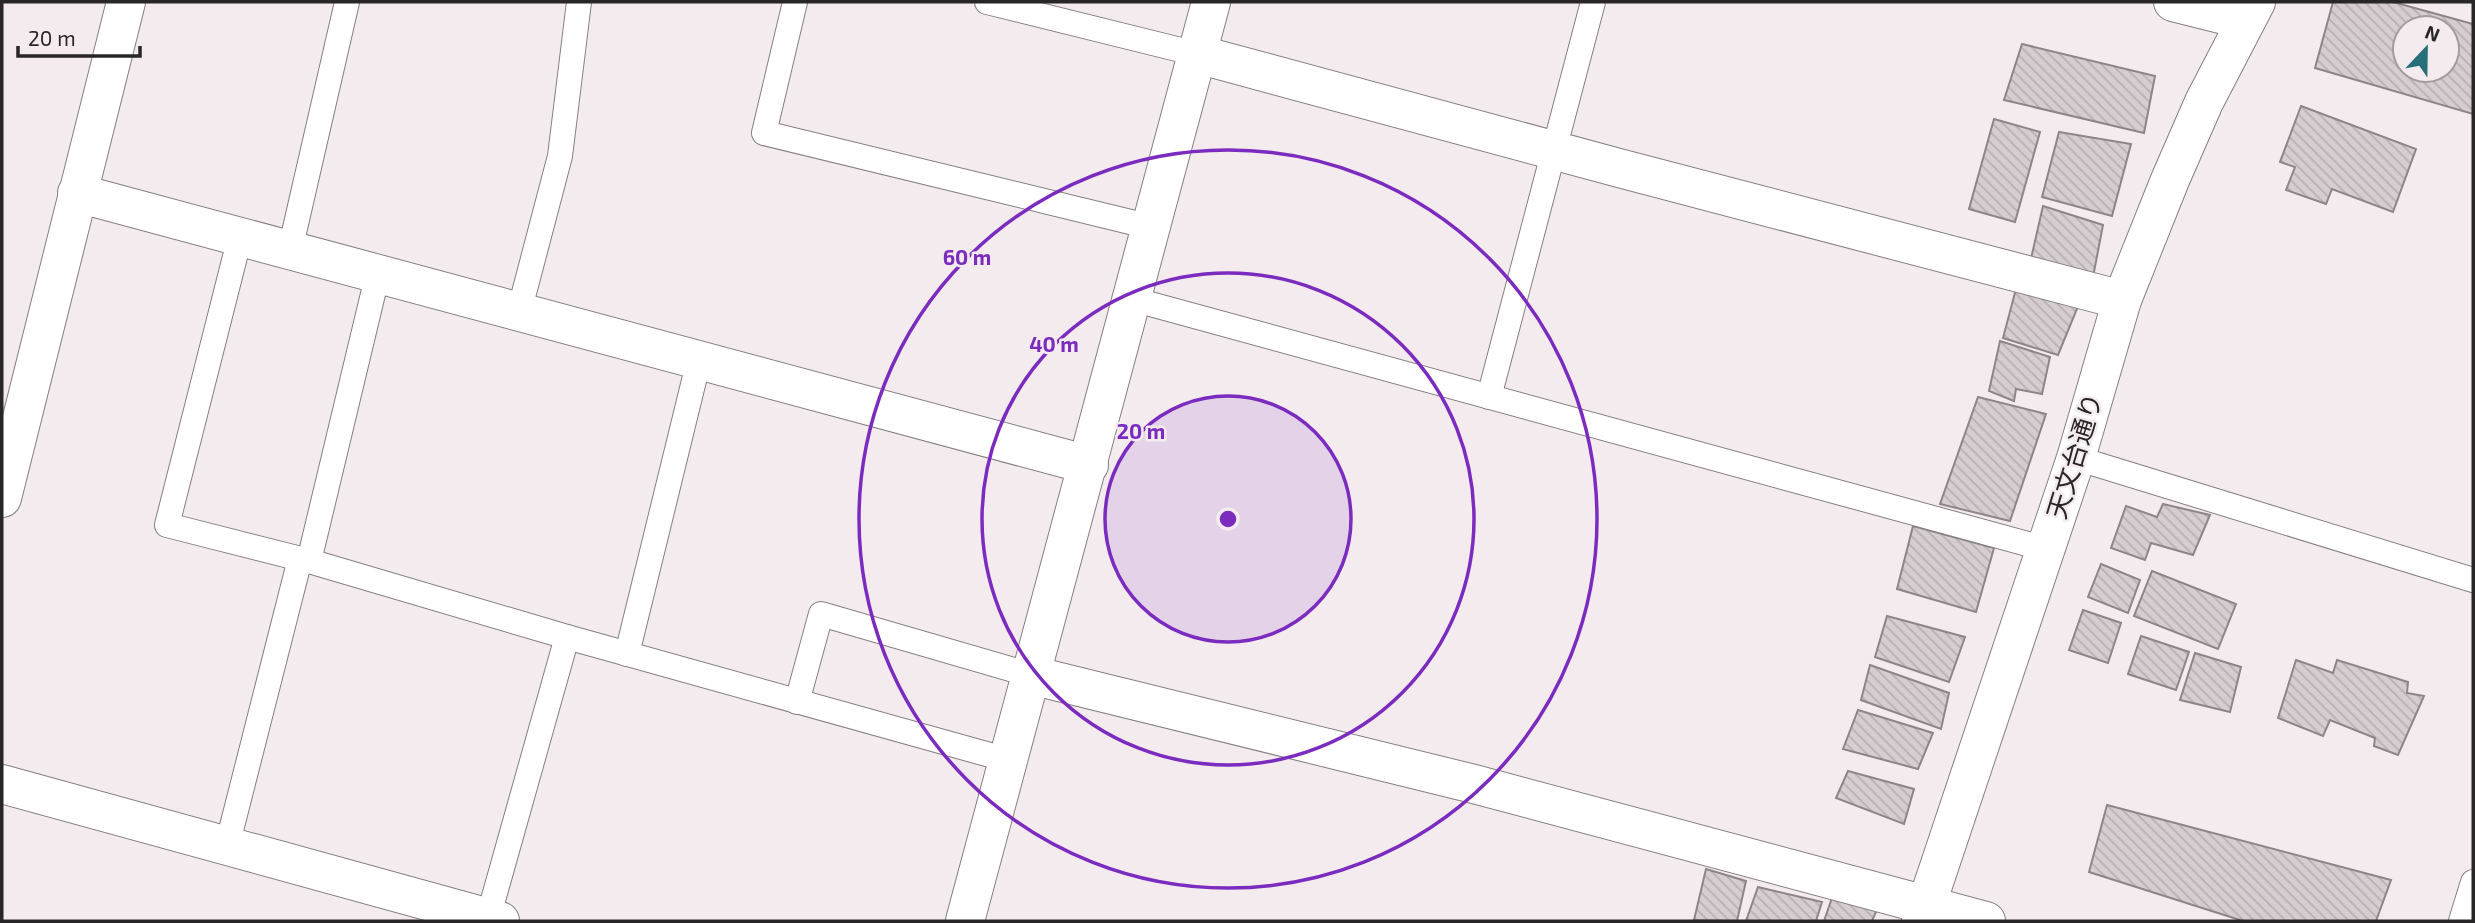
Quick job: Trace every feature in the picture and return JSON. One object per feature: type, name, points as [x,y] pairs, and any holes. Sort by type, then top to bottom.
[{"type":"street","points":[[2,498],[125,2]]},
{"type":"street","points":[[965,921],[1211,2]]},
{"type":"street","points":[[2173,2],[2251,11]]},
{"type":"street","name":"天文台通り","points":[[1923,913],[2076,458],[2122,300],[2204,102],[2251,11]]},
{"type":"street","points":[[1197,54],[2122,300]]},
{"type":"street","points":[[77,193],[1089,465]]},
{"type":"street","points":[[1031,675],[1474,784],[1923,913],[1986,921]]},
{"type":"street","points":[[2,784],[494,920]]},
{"type":"lane","points":[[290,250],[347,2]]},
{"type":"lane","points":[[519,312],[560,156],[579,2]]},
{"type":"lane","points":[[794,2],[764,133],[1151,227]]},
{"type":"lane","points":[[987,2],[1197,54]]},
{"type":"lane","points":[[1489,397],[1593,2]]},
{"type":"lane","points":[[240,237],[167,526],[304,560],[567,638],[1008,760]]},
{"type":"lane","points":[[227,846],[378,273]]},
{"type":"lane","points":[[1132,299],[2046,549]]},
{"type":"lane","points":[[626,654],[699,360]]},
{"type":"lane","points":[[2076,458],[2473,580]]},
{"type":"lane","points":[[797,702],[821,614],[1031,675]]},
{"type":"lane","points":[[494,920],[567,638]]},
{"type":"lane","points":[[2461,921],[2473,882]]},
{"type":"building","points":[[2333,2],[2393,2],[2437,14],[2391,14],[2391,84],[2461,84],[2461,21],[2473,24],[2473,114],[2315,68]]},
{"type":"building","points":[[2022,44],[2155,76],[2144,133],[2004,100]]},
{"type":"building","points":[[2301,106],[2416,149],[2393,212],[2332,189],[2326,204],[2286,190],[2295,167],[2280,162]]},
{"type":"building","points":[[1994,119],[2040,132],[2015,222],[1969,209]]},
{"type":"building","points":[[2059,132],[2131,144],[2112,216],[2042,197]]},
{"type":"building","points":[[2043,206],[2103,225],[2093,277],[2030,263]]},
{"type":"building","points":[[2017,285],[2079,304],[2058,355],[2003,338]]},
{"type":"building","points":[[2000,341],[2050,357],[2042,394],[2016,389],[2014,401],[1989,391]]},
{"type":"building","points":[[1978,397],[2046,414],[2010,521],[1940,504]]},
{"type":"building","points":[[2163,504],[2210,515],[2193,555],[2151,543],[2145,560],[2111,548],[2126,506],[2157,517]]},
{"type":"building","points":[[1913,526],[1994,548],[1976,612],[1897,589]]},
{"type":"building","points":[[2101,564],[2140,580],[2128,613],[2088,597]]},
{"type":"building","points":[[2152,571],[2236,604],[2218,649],[2134,616]]},
{"type":"building","points":[[2083,610],[2121,623],[2108,663],[2069,650]]},
{"type":"building","points":[[1887,616],[1965,637],[1949,682],[1875,657]]},
{"type":"building","points":[[2141,636],[2189,652],[2176,690],[2128,674]]},
{"type":"building","points":[[2195,653],[2241,667],[2230,712],[2180,700]]},
{"type":"building","points":[[2296,660],[2333,673],[2337,660],[2408,682],[2407,693],[2424,696],[2398,755],[2374,746],[2375,738],[2330,720],[2323,736],[2278,718]]},
{"type":"building","points":[[1870,665],[1949,693],[1941,729],[1861,700]]},
{"type":"building","points":[[1858,710],[1933,733],[1918,769],[1843,749]]},
{"type":"building","points":[[1848,771],[1914,789],[1904,824],[1836,798]]},
{"type":"building","points":[[2107,805],[2391,880],[2376,921],[2243,921],[2089,872]]},
{"type":"building","points":[[1706,869],[1746,881],[1737,921],[1694,920]]},
{"type":"building","points":[[1758,887],[1822,902],[1816,921],[1746,921]]},
{"type":"building","points":[[1833,895],[1879,905],[1872,921],[1824,921]]}]
